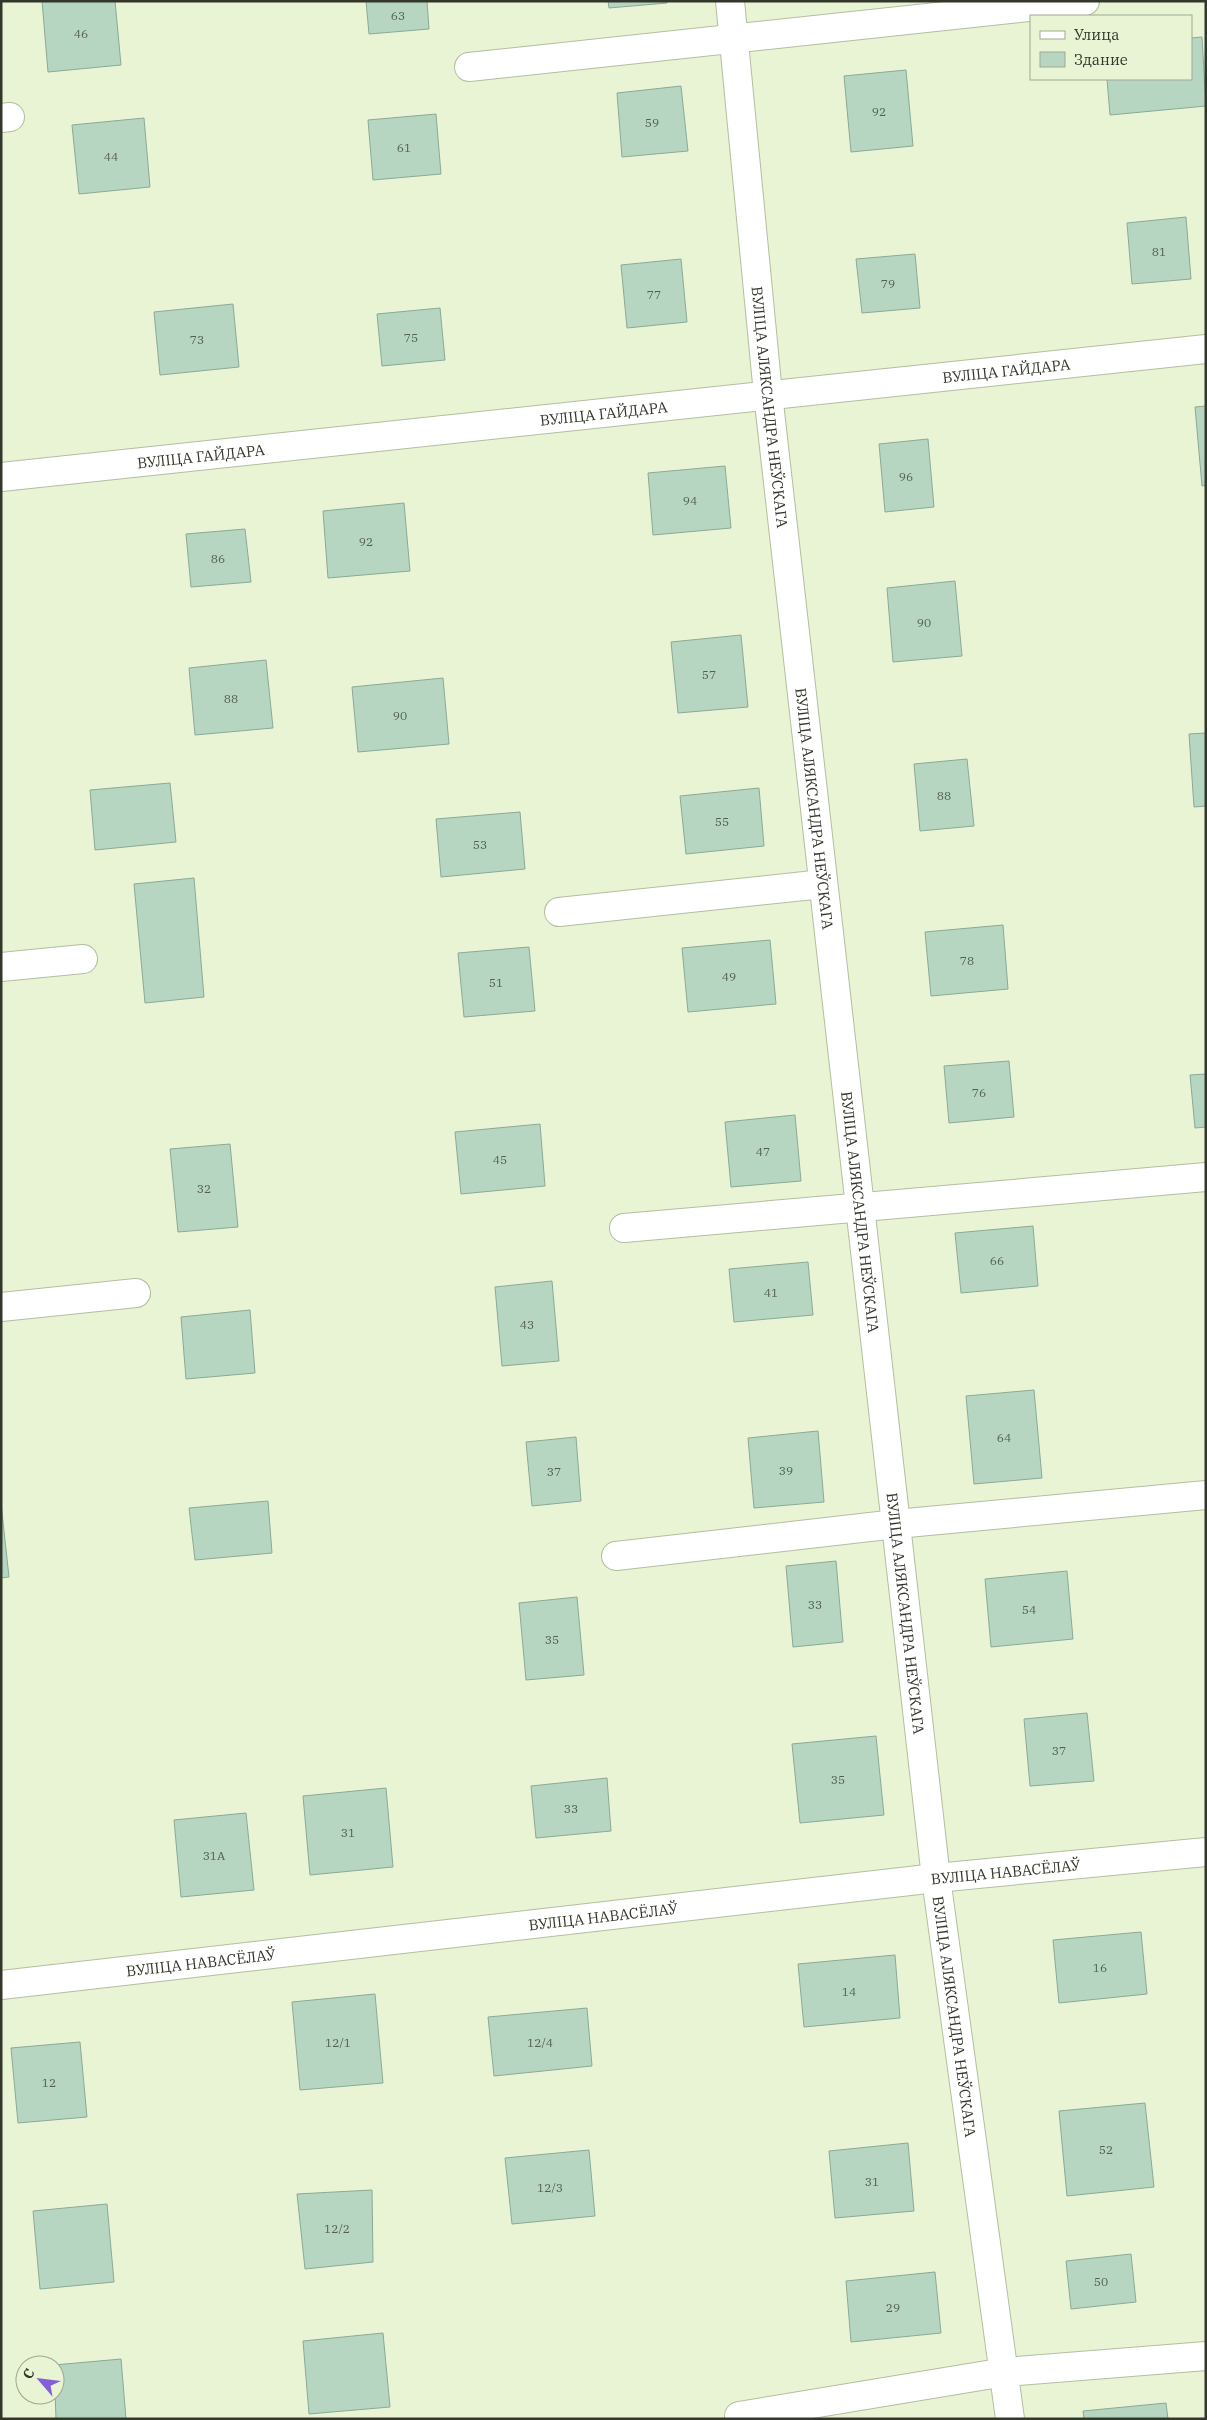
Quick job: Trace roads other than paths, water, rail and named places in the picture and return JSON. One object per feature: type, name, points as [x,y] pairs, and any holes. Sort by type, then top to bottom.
[{"type":"street","name":"ВУЛІЦА АЛЯКСАНДРА НЕЎСКАГА","points":[[730,1],[768,394],[936,1878],[1010,2419]]},
{"type":"street","points":[[469,66],[1085,1]]},
{"type":"street","name":"ВУЛІЦА ГАЙДАРА","points":[[1,477],[768,394],[1206,349]]},
{"type":"street","points":[[559,912],[823,884]]},
{"type":"street","points":[[1,968],[83,960]]},
{"type":"street","points":[[624,1228],[1206,1176]]},
{"type":"street","points":[[1,1307],[136,1293]]},
{"type":"street","points":[[616,1556],[896,1524],[1206,1496]]},
{"type":"street","name":"ВУЛІЦА НАВАСЁЛАЎ","points":[[1,1985],[936,1878],[1206,1852]]},
{"type":"street","points":[[739,2416],[1005,2372],[1206,2356]]}]
